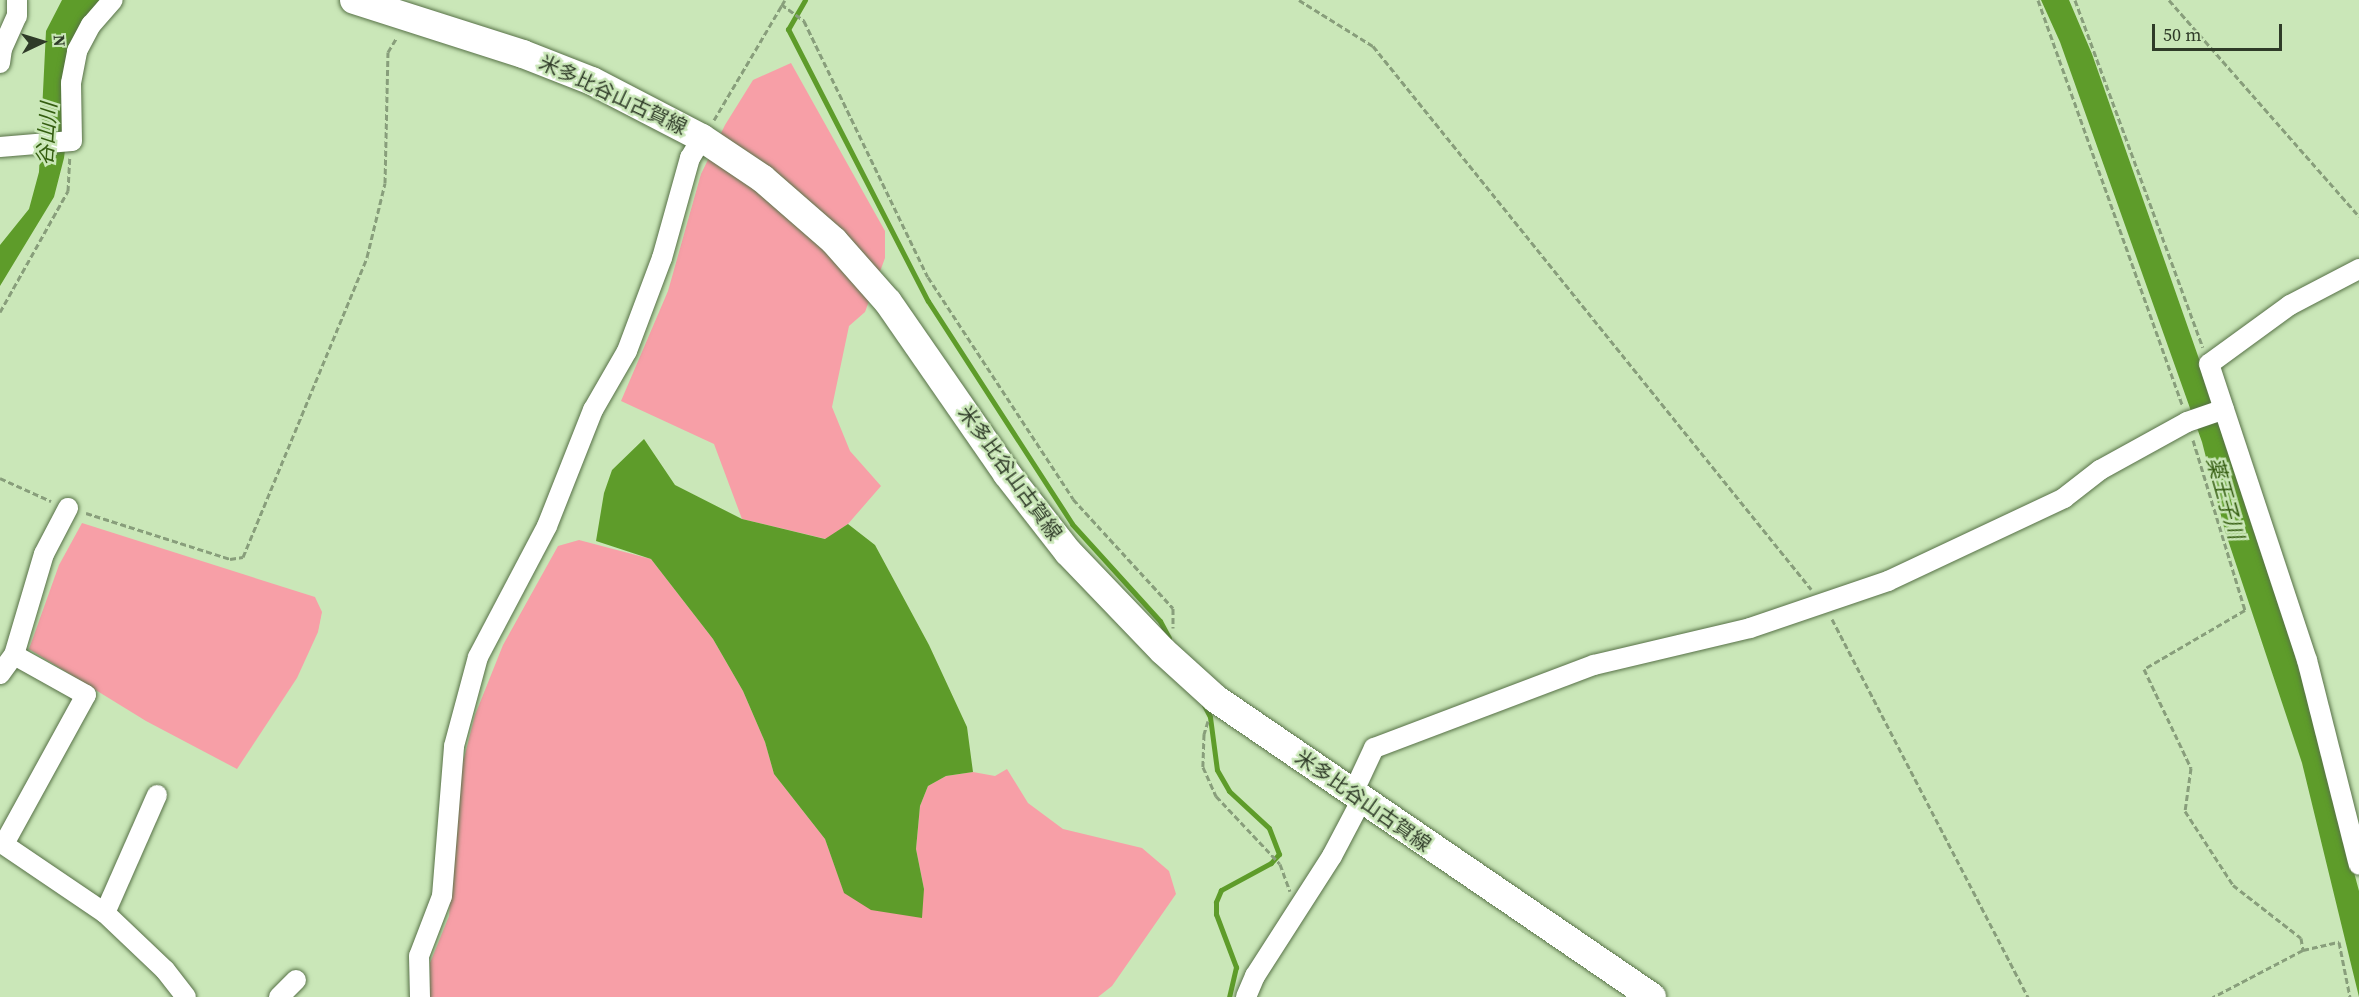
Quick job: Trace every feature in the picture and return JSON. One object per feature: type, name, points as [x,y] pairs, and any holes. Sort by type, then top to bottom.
[{"type":"main road","name":"米多比谷山古賀線","points":[[354,0],[523,54],[592,81],[702,138],[797,206],[888,302],[1007,474],[1068,552],[1163,651],[1216,699],[1357,798],[1652,997]]},
{"type":"street","points":[[0,63],[2,49],[17,16],[17,0]]},
{"type":"street","points":[[0,147],[72,141],[71,82],[77,51],[91,25],[113,0]]},
{"type":"street","points":[[420,997],[419,956],[442,896],[454,746],[478,657],[490,627],[547,526],[593,410],[627,351],[662,258],[690,158],[702,138]]},
{"type":"street","points":[[2359,269],[2290,305],[2209,364],[2307,660],[2359,865]]},
{"type":"street","points":[[1246,997],[1296,908],[1332,856],[1357,798],[1374,748],[1594,664],[1750,628],[1824,605],[1888,581],[2064,498],[2100,470],[2187,422],[2224,409]]},
{"type":"street","points":[[0,674],[14,656],[44,554],[68,508]]},
{"type":"street","points":[[14,656],[86,695],[2,843],[105,913],[165,970],[186,997]]},
{"type":"street","points":[[105,913],[157,795]]},
{"type":"street","points":[[279,997],[296,980]]},
{"type":"path","points":[[702,138],[785,0]]},
{"type":"path","points":[[1299,0],[1373,46],[1824,605],[2028,997]]},
{"type":"path","points":[[2038,0],[2187,422],[2245,610],[2145,669],[2164,703],[2191,768],[2185,811],[2233,885],[2301,938],[2303,950]]},
{"type":"path","points":[[2074,0],[2209,364]]},
{"type":"path","points":[[2169,0],[2359,216]]},
{"type":"path","points":[[782,4],[804,21],[928,277],[1073,499],[1173,608],[1174,626],[1163,651]]},
{"type":"path","points":[[0,478],[68,508],[230,560],[243,557],[367,257],[385,183],[388,52],[408,17]]},
{"type":"path","points":[[0,312],[68,191],[72,141]]},
{"type":"path","points":[[1216,699],[1204,734],[1203,767],[1216,796],[1280,864],[1296,908]]},
{"type":"path","points":[[2213,997],[2303,950],[2339,942],[2350,997]]},
{"type":"shaded area","points":[[791,63],[885,231],[885,258],[865,312],[849,326],[832,407],[850,451],[881,486],[848,524],[826,539],[742,519],[714,444],[621,401],[668,291],[701,174],[725,125],[753,80]]},
{"type":"shaded area","points":[[82,523],[315,597],[322,612],[318,632],[297,678],[237,769],[146,721],[29,649],[59,565]]},
{"type":"shaded area","points":[[579,540],[651,559],[713,639],[743,691],[765,742],[774,774],[825,839],[844,892],[924,889],[916,849],[920,806],[928,786],[946,776],[973,772],[995,776],[1007,769],[1028,803],[1063,829],[1142,848],[1169,871],[1176,894],[1112,986],[1098,997],[430,997],[430,963],[449,916],[460,774],[475,715],[503,645],[558,546]]},
{"type":"water","name":"谷山川","points":[[62,0],[103,0],[80,29],[64,158],[54,197],[0,286],[0,245],[29,209],[39,172],[46,31]]},
{"type":"water","name":"薬王子川","points":[[2041,0],[2069,0],[2092,54],[2251,507],[2307,697],[2359,891],[2359,997],[2302,763],[2225,531],[2202,442],[2060,42]]},
{"type":"water","points":[[644,439],[675,485],[742,519],[825,539],[848,524],[875,545],[929,645],[967,727],[973,772],[946,776],[928,786],[920,806],[916,849],[924,889],[922,918],[871,910],[844,893],[825,839],[774,774],[765,742],[743,691],[713,639],[651,559],[596,541],[604,493],[612,470]]},
{"type":"waterway","points":[[805,0],[788,29],[928,301],[1072,524],[1160,621],[1169,638]]},
{"type":"waterway","points":[[1204,705],[1210,717],[1217,770],[1229,791],[1269,828],[1279,854],[1271,863],[1221,890],[1216,902],[1216,914],[1236,967],[1229,997]]}]
